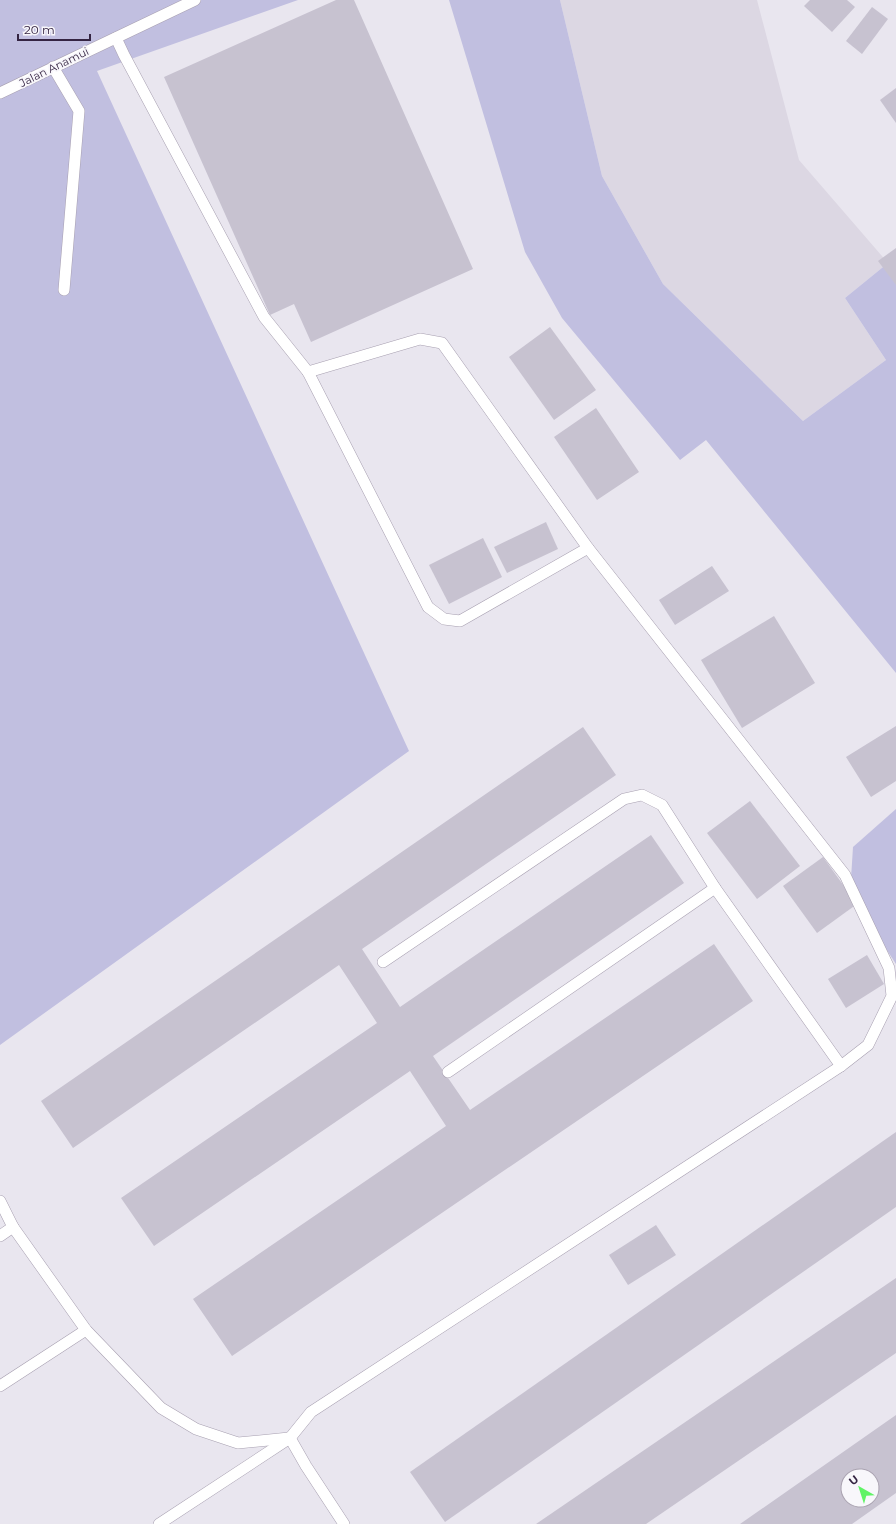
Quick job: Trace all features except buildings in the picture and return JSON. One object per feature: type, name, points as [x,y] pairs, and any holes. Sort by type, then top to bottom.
[{"type":"street","name":"Jalan Anamui","points":[[0,93],[194,0]]},
{"type":"street","points":[[116,38],[264,317],[308,372],[428,607],[444,619],[460,621],[588,548]]},
{"type":"street","points":[[53,67],[79,111],[64,290]]},
{"type":"street","points":[[159,1524],[290,1438],[311,1412],[841,1066],[868,1045],[892,996],[889,968],[845,875],[588,548],[442,343],[420,339],[308,372]]},
{"type":"street","points":[[383,962],[624,799],[642,795],[662,805],[715,888],[841,1066]]},
{"type":"street","points":[[448,1072],[715,888]]},
{"type":"street","points":[[0,1201],[13,1227],[86,1330],[162,1408],[196,1429],[238,1443],[290,1438]]},
{"type":"street","points":[[0,1236],[13,1227]]},
{"type":"street","points":[[0,1386],[86,1330]]},
{"type":"street","points":[[290,1438],[306,1466],[344,1524]]},
{"type":"shaded area","points":[[0,0],[298,0],[97,71],[409,751],[0,1045]]},
{"type":"shaded area","points":[[449,0],[560,0],[602,176],[663,284],[803,421],[886,360],[845,298],[888,263],[896,272],[896,673],[706,440],[680,460],[562,318],[525,252]]},
{"type":"shaded area","points":[[560,0],[757,0],[799,160],[888,263],[845,298],[886,360],[803,421],[663,284],[602,176]]},
{"type":"shaded area","points":[[896,809],[896,964],[850,894],[853,847]]}]
